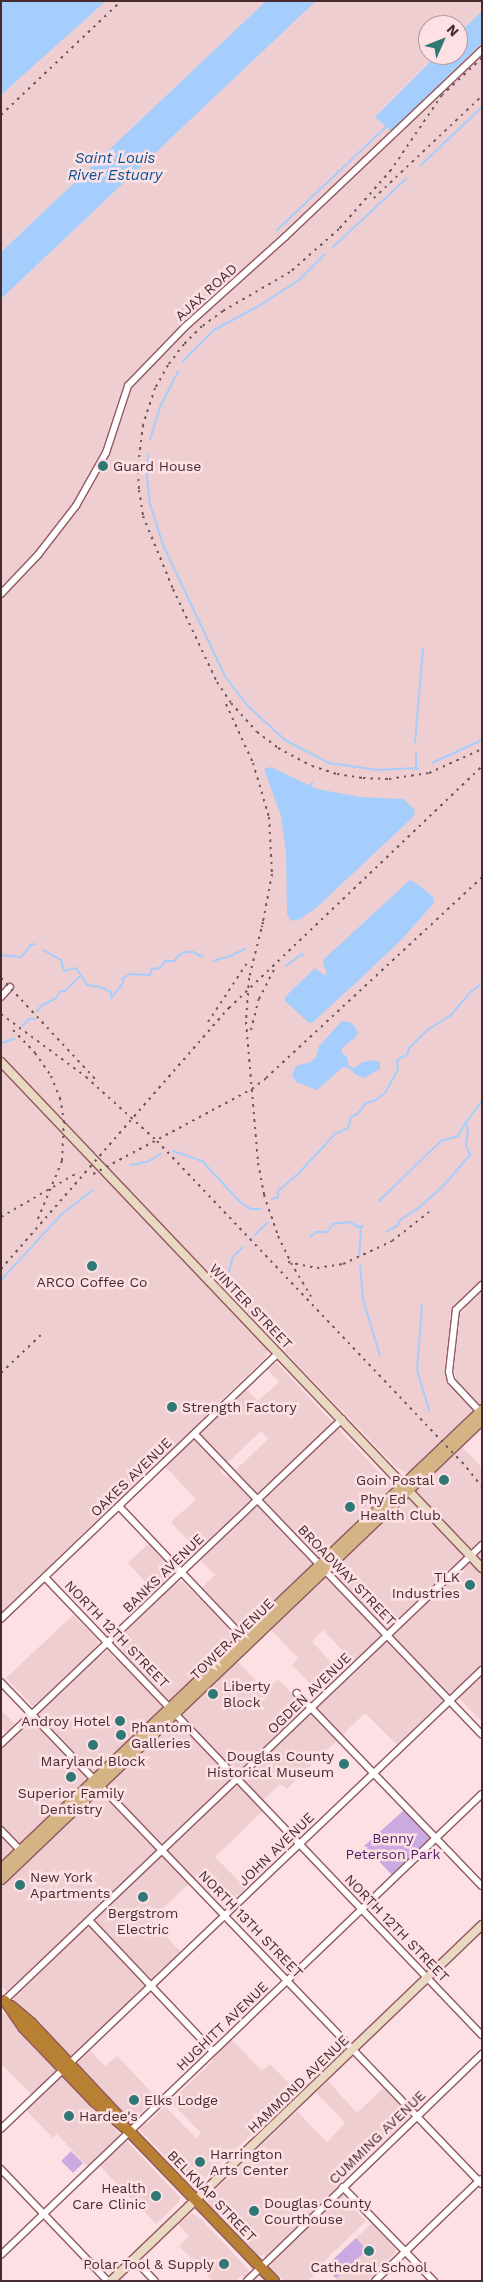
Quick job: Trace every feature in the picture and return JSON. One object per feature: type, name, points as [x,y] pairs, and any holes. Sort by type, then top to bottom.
[{"type":"highway","name":"BELKNAP STREET","points":[[2,2001],[23,2027],[67,2066],[98,2104],[130,2131],[274,2281]]},
{"type":"main road","name":"TOWER AVENUE","points":[[2,1875],[481,1413]]},
{"type":"main road","name":"TOWER AVENUE","points":[[2,1875],[21,1855],[20,1850],[97,1782]]},
{"type":"street","name":"AJAX ROAD","points":[[1,594],[38,555],[76,506],[106,453],[128,386],[185,327],[291,232],[482,50]]},
{"type":"street","points":[[1,997],[10,988]]},
{"type":"street","name":"WINTER STREET","points":[[1,1062],[482,1568]]},
{"type":"street","points":[[481,1413],[450,1378],[456,1310],[482,1285]]},
{"type":"street","name":"OAKES AVENUE","points":[[1,1619],[278,1353]]},
{"type":"street","name":"BANKS AVENUE","points":[[1,1744],[342,1419]]},
{"type":"street","name":"BROADWAY STREET","points":[[195,1434],[482,1734]]},
{"type":"street","points":[[119,1506],[245,1640]]},
{"type":"street","name":"OGDEN AVENUE","points":[[2,2001],[90,1921],[482,1545]]},
{"type":"street","name":"NORTH 12TH STREET","points":[[45,1577],[482,2035]]},
{"type":"street","name":"JOHN AVENUE","points":[[1,2129],[482,1670]]},
{"type":"street","name":"NORTH 13TH STREET","points":[[1,1682],[481,2181]]},
{"type":"street","points":[[297,1693],[482,1886]]},
{"type":"street","name":"HUGHITT AVENUE","points":[[1,2254],[482,1794]]},
{"type":"street","points":[[1,1830],[20,1850]]},
{"type":"street","points":[[90,1921],[214,2051]]},
{"type":"street","name":"HAMMOND AVENUE","points":[[109,2281],[482,1925]]},
{"type":"street","name":"CUMMING AVENUE","points":[[247,2281],[482,2054]]},
{"type":"street","points":[[1,2169],[109,2281]]},
{"type":"street","points":[[375,2281],[481,2181]]},
{"type":"street","points":[[344,2187],[434,2281]]},
{"type":"street","points":[[134,2259],[155,2281]]},
{"type":"shaded area","points":[[106,1],[266,1],[1,252],[1,95]]},
{"type":"shaded area","points":[[316,1],[482,1],[482,11],[468,24],[468,15],[418,15],[418,65],[427,65],[375,117],[391,131],[459,65],[468,65],[468,57],[482,43],[482,1402],[472,1410],[469,1417],[413,1469],[406,1473],[396,1467],[1,1057],[1,299]],"holes":[[[459,1301],[466,1307],[459,1315],[456,1323],[454,1369],[456,1379],[449,1386],[446,1383],[446,1377],[451,1315]]]},
{"type":"shaded area","points":[[1,1068],[268,1348],[266,1357],[212,1409],[219,1415],[246,1389],[258,1401],[279,1382],[267,1369],[277,1363],[393,1487],[1,1863],[1,1750],[12,1739],[1,1727],[1,1710],[21,1730],[39,1713],[6,1678],[73,1615],[98,1640],[97,1646],[93,1651],[98,1657],[109,1650],[115,1660],[123,1652],[116,1644],[117,1640],[160,1598],[128,1563],[149,1543],[172,1566],[173,1573],[167,1579],[173,1585],[182,1581],[195,1594],[215,1575],[200,1560],[203,1556],[171,1522],[196,1499],[159,1460],[1,1613]],"holes":[[[261,1431],[268,1439],[227,1478],[220,1470]]]},
{"type":"shaded area","points":[[460,1445],[482,1468],[482,1722],[452,1691],[397,1745],[365,1713],[287,1789],[280,1784],[257,1806],[263,1811],[215,1857],[246,1888],[224,1908],[195,1878],[151,1920],[181,1952],[71,2056],[67,2054],[37,2019],[19,2005],[1,1985],[1,1885],[235,1659],[265,1690],[278,1679],[311,1714],[326,1700],[292,1665],[298,1658],[269,1628]],"holes":[[[323,1630],[359,1668],[348,1679],[312,1642]]]},
{"type":"shaded area","points":[[1,2013],[6,2015],[180,2197],[179,2202],[156,2224],[94,2160],[87,2166],[57,2134],[53,2138],[26,2110],[36,2099],[1,2064]]},
{"type":"shaded area","points":[[231,2039],[262,2071],[270,2064],[297,2091],[198,2185],[194,2186],[140,2130],[139,2126],[143,2123],[148,2123],[163,2108],[162,2103],[196,2138],[201,2133],[167,2098],[172,2100],[213,2061],[210,2058]]},
{"type":"shaded area","points":[[89,2049],[105,2066],[117,2056],[158,2099],[139,2114],[136,2121],[131,2121],[90,2076],[80,2069],[77,2061]]},
{"type":"shaded area","points":[[328,2081],[357,2113],[385,2086],[407,2109],[409,2114],[407,2120],[337,2185],[346,2194],[343,2197],[366,2221],[318,2267],[320,2269],[308,2281],[284,2281],[270,2268],[271,2261],[264,2255],[258,2255],[208,2203],[207,2198],[297,2111],[327,2142],[345,2123],[316,2092]]},
{"type":"shaded area","points":[[192,2213],[200,2218],[248,2269],[250,2273],[247,2277],[241,2276],[236,2281],[213,2281],[179,2246],[189,2236],[178,2224]]},
{"type":"shaded area","name":"Cathedral School","points":[[372,2223],[395,2248],[396,2252],[367,2281],[338,2281],[325,2267]]},
{"type":"green space","name":"Benny Peterson Park","points":[[404,1810],[427,1833],[430,1839],[392,1875],[364,1846]]},
{"type":"green space","points":[[71,2151],[83,2163],[73,2173],[61,2161]]},
{"type":"green space","points":[[356,2238],[367,2250],[336,2278],[325,2267]]},
{"type":"water","points":[[1,1],[106,1],[1,95]]},
{"type":"water","name":"Saint Louis River Estuary","points":[[266,1],[316,1],[1,299],[1,252]]},
{"type":"water","points":[[482,11],[482,43],[468,57],[468,24]]},
{"type":"water","points":[[427,65],[459,65],[391,131],[375,117]]},
{"type":"water","points":[[271,767],[317,789],[360,797],[403,799],[415,810],[413,817],[316,908],[300,919],[291,921],[287,914],[286,853],[281,816],[264,769]]},
{"type":"water","points":[[410,880],[433,897],[434,903],[402,939],[361,978],[312,1023],[308,1022],[285,1001],[285,997],[315,968],[324,975],[327,974],[323,963],[324,959]]},
{"type":"water","points":[[342,1021],[352,1023],[358,1032],[356,1037],[342,1048],[342,1053],[347,1057],[349,1066],[354,1068],[363,1062],[375,1060],[380,1063],[380,1069],[364,1078],[356,1075],[349,1068],[343,1067],[317,1090],[296,1082],[292,1075],[296,1066],[310,1062],[316,1057],[319,1046]]},
{"type":"waterway","points":[[420,166],[482,107]]},
{"type":"waterway","points":[[277,230],[387,126]]},
{"type":"waterway","points":[[333,247],[406,179]]},
{"type":"waterway","points":[[183,361],[214,330],[262,304],[299,280],[325,254]]},
{"type":"waterway","points":[[150,440],[161,405],[178,371]]},
{"type":"waterway","points":[[148,454],[147,477],[150,504],[163,545],[226,678],[249,707],[285,740],[329,763],[377,770],[418,768]]},
{"type":"waterway","points":[[415,742],[423,648]]},
{"type":"waterway","points":[[432,763],[482,740]]},
{"type":"waterway","points":[[416,754],[416,769]]},
{"type":"waterway","points":[[1,955],[21,957],[31,945],[35,944]]},
{"type":"waterway","points":[[213,961],[245,949]]},
{"type":"waterway","points":[[43,950],[61,960],[64,971],[76,968],[87,985],[100,987],[111,992],[111,998],[123,983],[123,978],[130,974],[150,975],[152,969],[160,968],[165,961],[174,961],[179,955],[186,952],[193,952],[203,957]]},
{"type":"waterway","points":[[286,966],[302,954],[303,956]]},
{"type":"waterway","points":[[37,1011],[41,1006],[56,998],[61,991],[65,991],[79,977]]},
{"type":"waterway","points":[[272,1199],[278,1197],[278,1191],[299,1173],[335,1134],[348,1128],[351,1117],[357,1114],[366,1103],[374,1101],[385,1093],[398,1070],[397,1061],[407,1055],[409,1048],[429,1029],[450,1016],[472,991],[482,983]]},
{"type":"waterway","points":[[22,1026],[29,1019],[35,1019]]},
{"type":"waterway","points":[[1,1043],[14,1039]]},
{"type":"waterway","points":[[386,1232],[397,1226],[400,1220],[417,1209],[443,1186],[470,1155],[466,1145],[468,1129],[466,1122],[482,1101]]},
{"type":"waterway","points":[[379,1201],[441,1141],[458,1136],[466,1122]]},
{"type":"waterway","points":[[173,1151],[202,1161],[241,1203],[251,1209],[260,1209]]},
{"type":"waterway","points":[[131,1165],[147,1162],[161,1154]]},
{"type":"waterway","points":[[1,1280],[62,1214],[93,1190]]},
{"type":"waterway","points":[[255,1235],[268,1222]]},
{"type":"waterway","points":[[310,1237],[316,1232],[327,1232],[333,1224],[349,1222],[359,1227],[363,1226]]},
{"type":"waterway","points":[[359,1256],[361,1226]]},
{"type":"waterway","points":[[224,1290],[233,1257],[243,1247]]},
{"type":"waterway","points":[[360,1265],[363,1299],[380,1356]]},
{"type":"waterway","points":[[422,1305],[417,1370],[429,1410]]},
{"type":"railway","points":[[1,115],[121,1]]},
{"type":"railway","points":[[482,58],[442,95],[391,170],[339,229],[290,272],[223,311],[202,326],[184,344],[168,365],[155,388],[143,425],[138,464],[143,516],[173,589],[217,682],[231,703],[257,732],[278,748],[312,766],[337,774],[363,778],[389,779],[429,773],[482,749]]},
{"type":"railway","points":[[374,198],[482,96]]},
{"type":"railway","points":[[226,704],[253,763],[269,817],[272,874],[262,927]]},
{"type":"railway","points":[[1,1269],[229,1008],[482,766]]},
{"type":"railway","points":[[93,1174],[252,1089],[482,877]]},
{"type":"railway","points":[[263,922],[249,978],[246,1022],[258,1163],[264,1195],[278,1236],[291,1263],[311,1296]]},
{"type":"railway","points":[[208,1022],[249,960]]},
{"type":"railway","points":[[251,1030],[259,999],[274,970]]},
{"type":"railway","points":[[1,978],[96,1080]]},
{"type":"railway","points":[[1,1014],[86,1077],[157,1141],[462,1462],[482,1487]]},
{"type":"railway","points":[[13,1030],[35,1053],[51,1076],[60,1098],[64,1121],[62,1161],[38,1219]]},
{"type":"railway","points":[[1,1217],[79,1172]]},
{"type":"railway","points":[[288,1262],[317,1268],[343,1264],[392,1241],[429,1212]]},
{"type":"railway","points":[[1,1373],[44,1332]]},
{"type":"place","name":"Guard House","points":[[103,466]]},
{"type":"place","name":"ARCO Coffee Co","points":[[92,1266]]},
{"type":"place","name":"Strength Factory","points":[[172,1407]]},
{"type":"place","name":"Goin Postal","points":[[444,1480]]},
{"type":"place","name":"Phy Ed Health Club","points":[[350,1507]]},
{"type":"place","name":"TLK Industries","points":[[470,1585]]},
{"type":"place","name":"Liberty Block","points":[[213,1694]]},
{"type":"place","name":"Androy Hotel","points":[[120,1721]]},
{"type":"place","name":"Phantom Galleries","points":[[121,1735]]},
{"type":"place","name":"Maryland Block","points":[[93,1745]]},
{"type":"place","name":"Douglas County Historical Museum","points":[[344,1764]]},
{"type":"place","name":"Superior Family Dentistry","points":[[71,1777]]},
{"type":"place","name":"New York Apartments","points":[[20,1885]]},
{"type":"place","name":"Bergstrom Electric","points":[[143,1897]]},
{"type":"place","name":"Elks Lodge","points":[[134,2100]]},
{"type":"place","name":"Hardee's","points":[[69,2116]]},
{"type":"place","name":"Harrington Arts Center","points":[[200,2162]]},
{"type":"place","name":"Health Care Clinic","points":[[156,2196]]},
{"type":"place","name":"Douglas County Courthouse","points":[[254,2211]]},
{"type":"place","name":"Cathedral School","points":[[369,2251]]},
{"type":"place","name":"Polar Tool & Supply","points":[[224,2264]]}]
